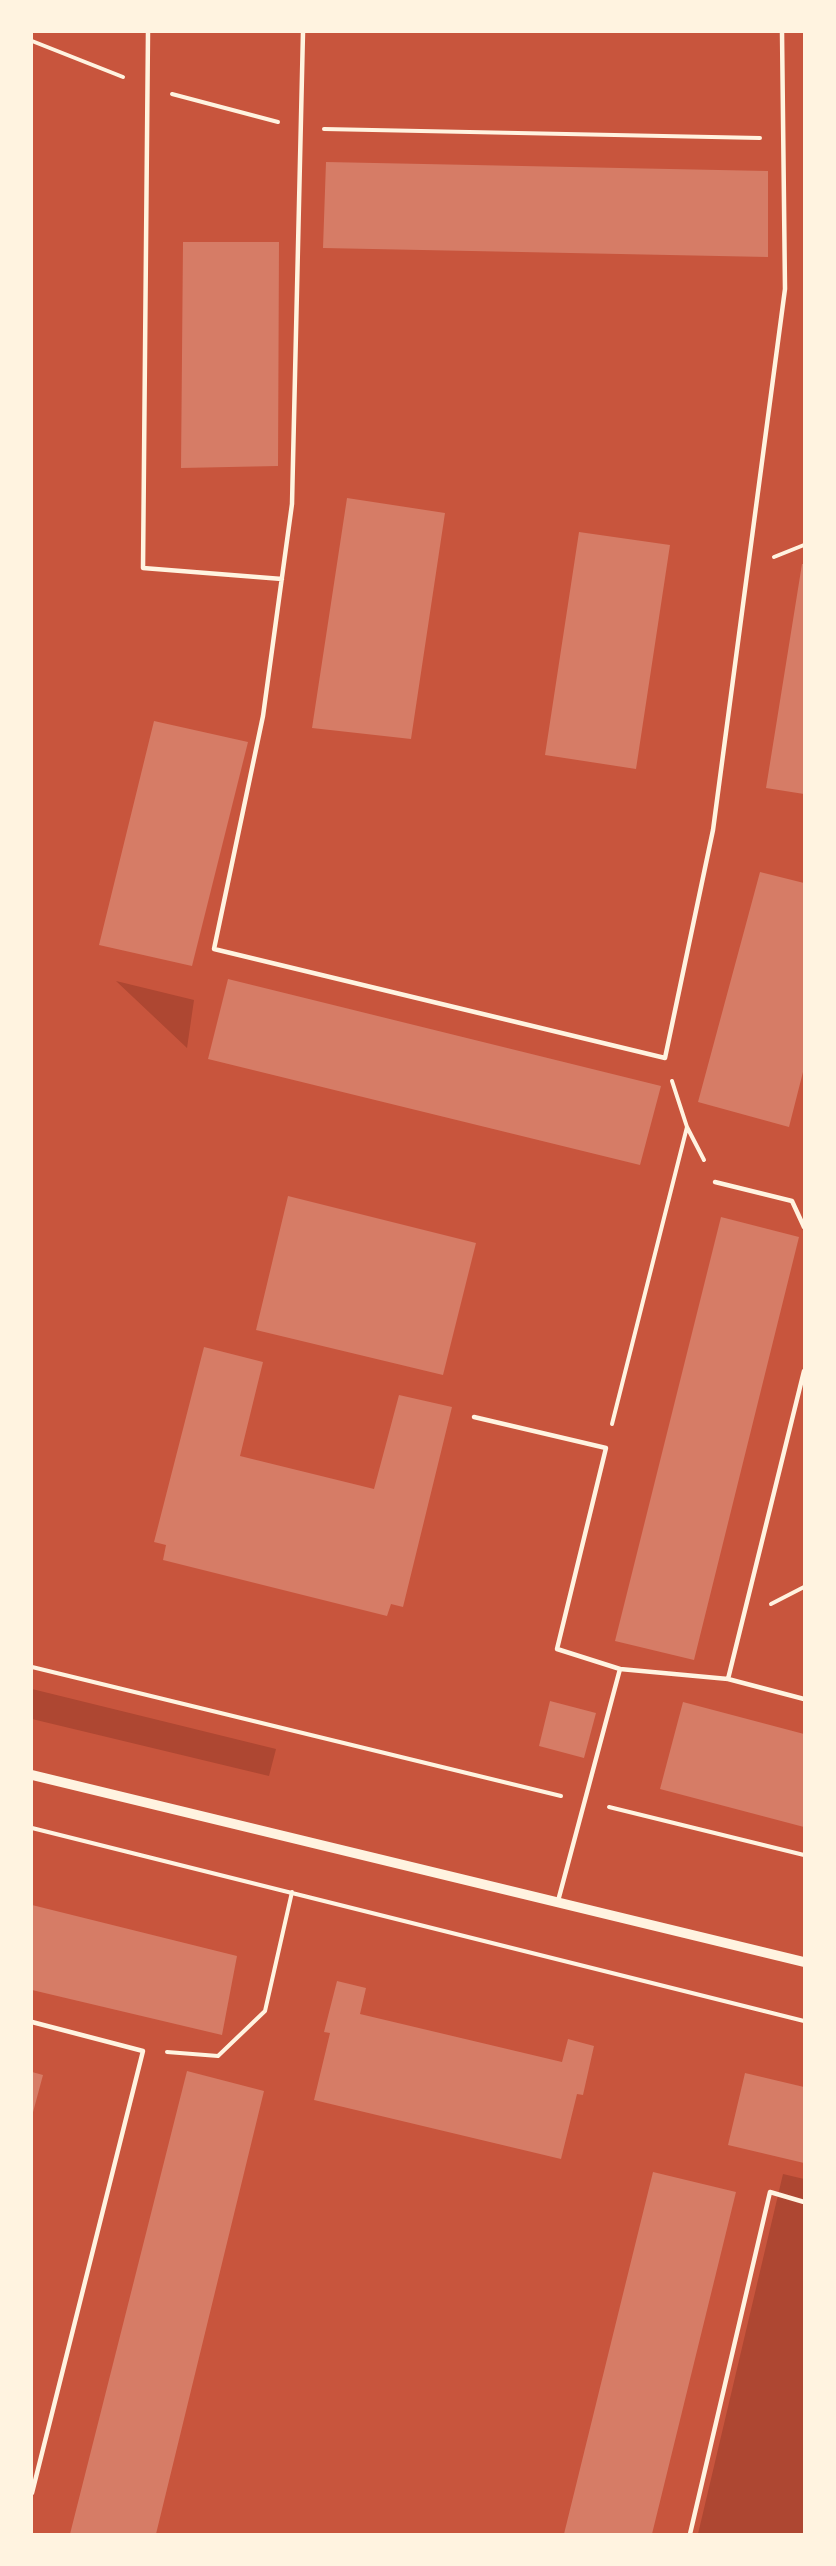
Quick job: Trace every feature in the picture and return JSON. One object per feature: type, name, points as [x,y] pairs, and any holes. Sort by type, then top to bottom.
[{"type":"street","points":[[32,1775],[804,1962]]},
{"type":"lane","points":[[148,32],[143,567],[282,579]]},
{"type":"lane","points":[[303,32],[292,504],[263,716],[214,949],[665,1058],[713,830],[785,289],[783,32]]},
{"type":"lane","points":[[715,1182],[792,1202],[804,1227]]},
{"type":"lane","points":[[728,1679],[804,1371]]},
{"type":"lane","points":[[474,1417],[606,1448],[557,1649],[620,1669],[728,1679],[804,1699]]},
{"type":"lane","points":[[558,1901],[620,1669]]},
{"type":"lane","points":[[32,2022],[143,2050],[32,2493]]},
{"type":"lane","points":[[690,2535],[770,2192],[804,2202]]},
{"type":"path","points":[[301,129],[784,138]]},
{"type":"path","points":[[665,1058],[687,1127],[715,1182]]},
{"type":"path","points":[[606,1448],[687,1127]]},
{"type":"path","points":[[32,1667],[804,1855]]},
{"type":"path","points":[[32,1828],[804,2021]]},
{"type":"path","points":[[143,2050],[218,2055],[265,2011],[292,1892]]},
{"type":"shaded area","points":[[116,981],[194,1000],[187,1048]]},
{"type":"shaded area","points":[[32,1689],[276,1749],[269,1776],[32,1719]]},
{"type":"shaded area","points":[[783,2174],[804,2179],[804,2534],[698,2534]]},
{"type":"building","points":[[326,162],[768,171],[768,257],[323,248]]},
{"type":"building","points":[[183,242],[279,242],[278,466],[181,468]]},
{"type":"building","points":[[347,498],[445,513],[411,739],[312,728]]},
{"type":"building","points":[[579,532],[670,545],[636,769],[545,755]]},
{"type":"building","points":[[802,564],[804,564],[804,794],[766,788]]},
{"type":"building","points":[[154,721],[248,742],[192,966],[99,945]]},
{"type":"building","points":[[760,872],[804,883],[804,1068],[789,1127],[698,1102]]},
{"type":"building","points":[[228,979],[661,1086],[640,1165],[208,1059]]},
{"type":"building","points":[[288,1196],[476,1243],[443,1375],[256,1330]]},
{"type":"building","points":[[721,1217],[799,1237],[694,1660],[615,1641]]},
{"type":"building","points":[[204,1347],[263,1362],[240,1456],[374,1489],[399,1395],[452,1407],[403,1607],[391,1604],[387,1616],[163,1560],[166,1545],[154,1542]]},
{"type":"building","points":[[550,1701],[596,1713],[584,1758],[539,1746]]},
{"type":"building","points":[[683,1702],[804,1734],[804,1827],[660,1789]]},
{"type":"building","points":[[32,1905],[237,1956],[222,2035],[32,1990]]},
{"type":"building","points":[[337,1981],[366,1988],[360,2014],[562,2062],[568,2039],[594,2046],[583,2095],[577,2094],[561,2159],[314,2100],[330,2033],[324,2032]]},
{"type":"building","points":[[187,2071],[264,2091],[156,2534],[70,2534]]},
{"type":"building","points":[[32,2072],[43,2075],[32,2116]]},
{"type":"building","points":[[745,2073],[804,2087],[804,2163],[728,2145]]},
{"type":"building","points":[[653,2172],[736,2192],[652,2534],[564,2534]]}]
